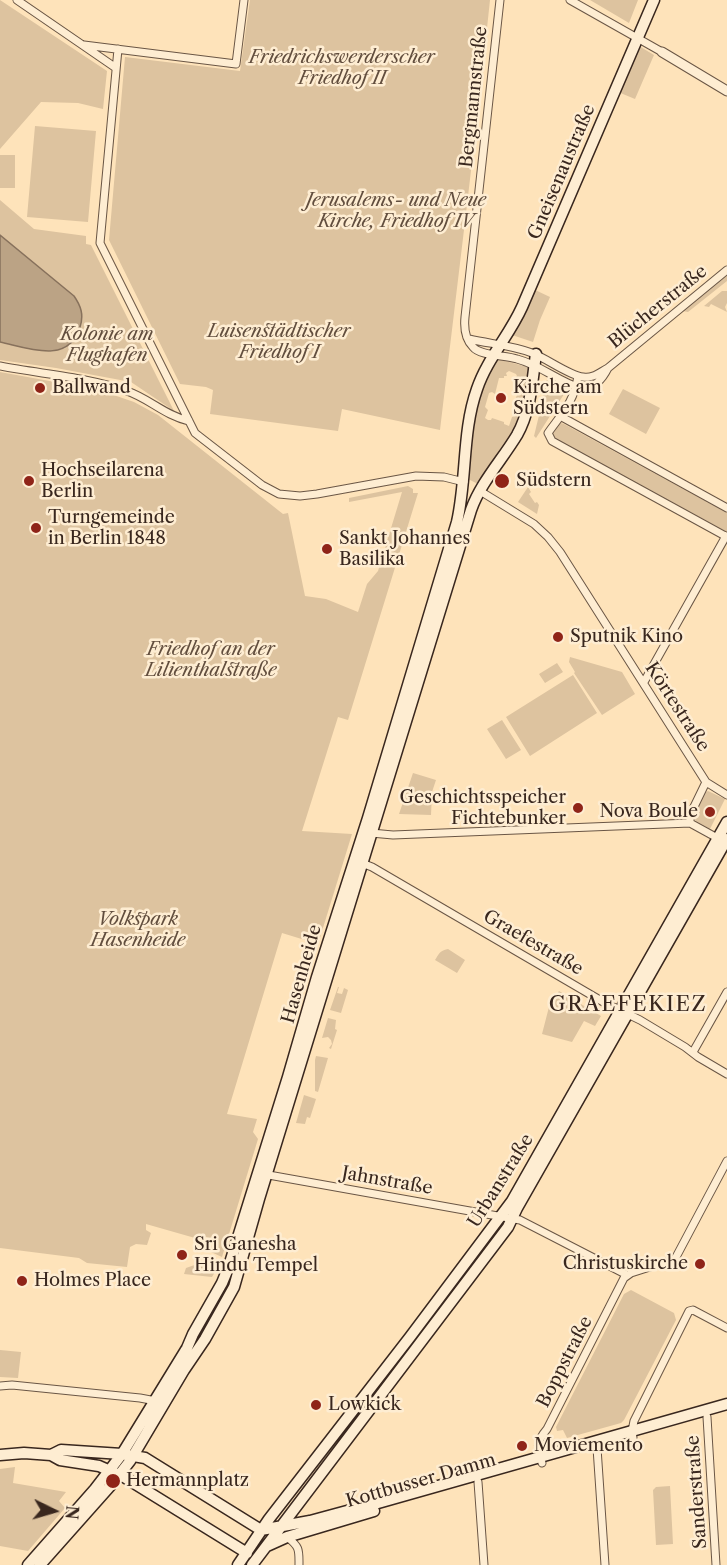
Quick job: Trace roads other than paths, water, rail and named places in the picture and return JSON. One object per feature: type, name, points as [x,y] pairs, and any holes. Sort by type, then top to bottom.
[{"type":"main road","name":"Gneisenaustraße","points":[[494,354],[516,321],[654,0]]},
{"type":"main road","points":[[494,354],[480,381],[470,410],[464,482],[480,491],[507,452],[522,425],[528,408],[536,360]]},
{"type":"main road","name":"Hasenheide","points":[[358,862],[371,833],[466,508],[464,482]]},
{"type":"main road","name":"Hasenheide","points":[[159,1403],[220,1314],[236,1281],[255,1198],[349,892],[436,595],[466,508],[480,491]]},
{"type":"main road","name":"Urbanstraße","points":[[279,1528],[414,1341],[492,1238],[508,1227],[507,1217],[724,841],[727,822]]},
{"type":"main road","name":"Hasenheide","points":[[128,1455],[159,1403],[225,1275],[255,1198]]},
{"type":"main road","points":[[212,1301],[218,1305],[220,1314]]},
{"type":"main road","name":"Urbanstraße","points":[[261,1530],[414,1341]]},
{"type":"main road","name":"Kottbusser Damm","points":[[279,1528],[311,1526],[478,1482],[541,1460],[597,1448],[727,1404]]},
{"type":"main road","name":"Kottbusser Damm","points":[[265,1547],[358,1508],[727,1411]]},
{"type":"main road","points":[[51,1455],[61,1450],[145,1458],[261,1530],[279,1528]]},
{"type":"main road","points":[[0,1455],[24,1453],[51,1455],[60,1460],[94,1465],[115,1472],[247,1553],[265,1547]]},
{"type":"main road","points":[[40,1565],[128,1455]]},
{"type":"main road","points":[[28,1565],[87,1498],[115,1472]]},
{"type":"main road","points":[[288,1495],[298,1503]]},
{"type":"main road","points":[[252,1565],[279,1528]]},
{"type":"main road","points":[[261,1530],[265,1547]]},
{"type":"main road","points":[[238,1565],[261,1530]]},
{"type":"street","points":[[17,0],[116,68]]},
{"type":"street","points":[[84,45],[236,64],[244,0]]},
{"type":"street","name":"Bergmannstraße","points":[[468,339],[465,317],[500,0]]},
{"type":"street","points":[[570,0],[727,91]]},
{"type":"street","points":[[118,49],[100,243],[195,433],[262,485],[279,494],[300,496],[317,494],[416,476],[444,477],[464,482]]},
{"type":"street","name":"Blücherstraße","points":[[578,376],[592,377],[608,368],[727,270]]},
{"type":"street","points":[[468,339],[501,345],[578,376],[572,399],[548,433],[550,438],[555,443],[727,537],[644,682]]},
{"type":"street","points":[[468,339],[471,346],[483,353],[536,360],[576,387]]},
{"type":"street","points":[[0,366],[113,386],[133,393],[176,418],[189,421]]},
{"type":"street","name":"Blücherstraße","points":[[576,387],[585,388],[595,385],[604,377],[608,368]]},
{"type":"street","points":[[560,416],[727,508]]},
{"type":"street","name":"Körtestraße","points":[[480,491],[529,520],[548,537],[644,682],[706,782],[727,795]]},
{"type":"street","points":[[690,823],[690,815],[706,782]]},
{"type":"street","points":[[371,833],[423,834],[690,823],[724,841]]},
{"type":"street","name":"Graefestraße","points":[[358,862],[372,867],[693,1052],[727,1074]]},
{"type":"street","points":[[693,1052],[727,992]]},
{"type":"street","points":[[627,1275],[675,1259],[727,1161]]},
{"type":"street","name":"Jahnstraße","points":[[262,1174],[524,1221],[627,1275]]},
{"type":"street","name":"Boppstraße","points":[[541,1460],[538,1442],[547,1429],[627,1275]]},
{"type":"street","points":[[633,1435],[634,1420],[691,1310],[727,1328]]},
{"type":"street","points":[[0,1386],[12,1385],[144,1399],[159,1403]]},
{"type":"street","name":"Sanderstraße","points":[[707,1417],[716,1565]]},
{"type":"street","points":[[597,1448],[605,1565]]},
{"type":"street","points":[[478,1482],[484,1565]]},
{"type":"street","points":[[287,1537],[296,1543],[299,1565]]},
{"type":"place","name":"Ballwand","points":[[40,388]]},
{"type":"place","name":"Kirche am Südstern","points":[[501,398]]},
{"type":"place","name":"Hochseilarena Berlin","points":[[29,481]]},
{"type":"place","name":"Südstern","points":[[502,481]]},
{"type":"place","name":"Turngemeinde in Berlin 1848","points":[[36,528]]},
{"type":"place","name":"Sankt Johannes Basilika","points":[[327,549]]},
{"type":"place","name":"Sputnik Kino","points":[[558,637]]},
{"type":"place","name":"Geschichtsspeicher Fichtebunker","points":[[578,808]]},
{"type":"place","name":"Nova Boule","points":[[710,812]]},
{"type":"place","name":"Sri Ganesha Hindu Tempel","points":[[182,1255]]},
{"type":"place","name":"Christuskirche","points":[[700,1264]]},
{"type":"place","name":"Holmes Place","points":[[22,1281]]},
{"type":"place","name":"Lowkick","points":[[316,1405]]},
{"type":"place","name":"Moviemento","points":[[522,1446]]},
{"type":"place","name":"Hermannplatz","points":[[113,1481]]},
{"type":"district","name":"GRAEFEKIEZ","points":[[628,1005]]},
{"type":"park label","name":"Friedrichswerderscher Friedhof II","points":[[342,68]]},
{"type":"park label","name":"Jerusalems- und Neue Kirche, Friedhof IV","points":[[396,211]]},
{"type":"park label","name":"Luisenstädtischer Friedhof I","points":[[279,342]]},
{"type":"park label","name":"Kolonie am Flughafen","points":[[107,345]]},
{"type":"park label","name":"Friedhof an der Lilienthalstraße","points":[[211,660]]},
{"type":"park label","name":"Volkspark Hasenheide","points":[[138,930]]}]
